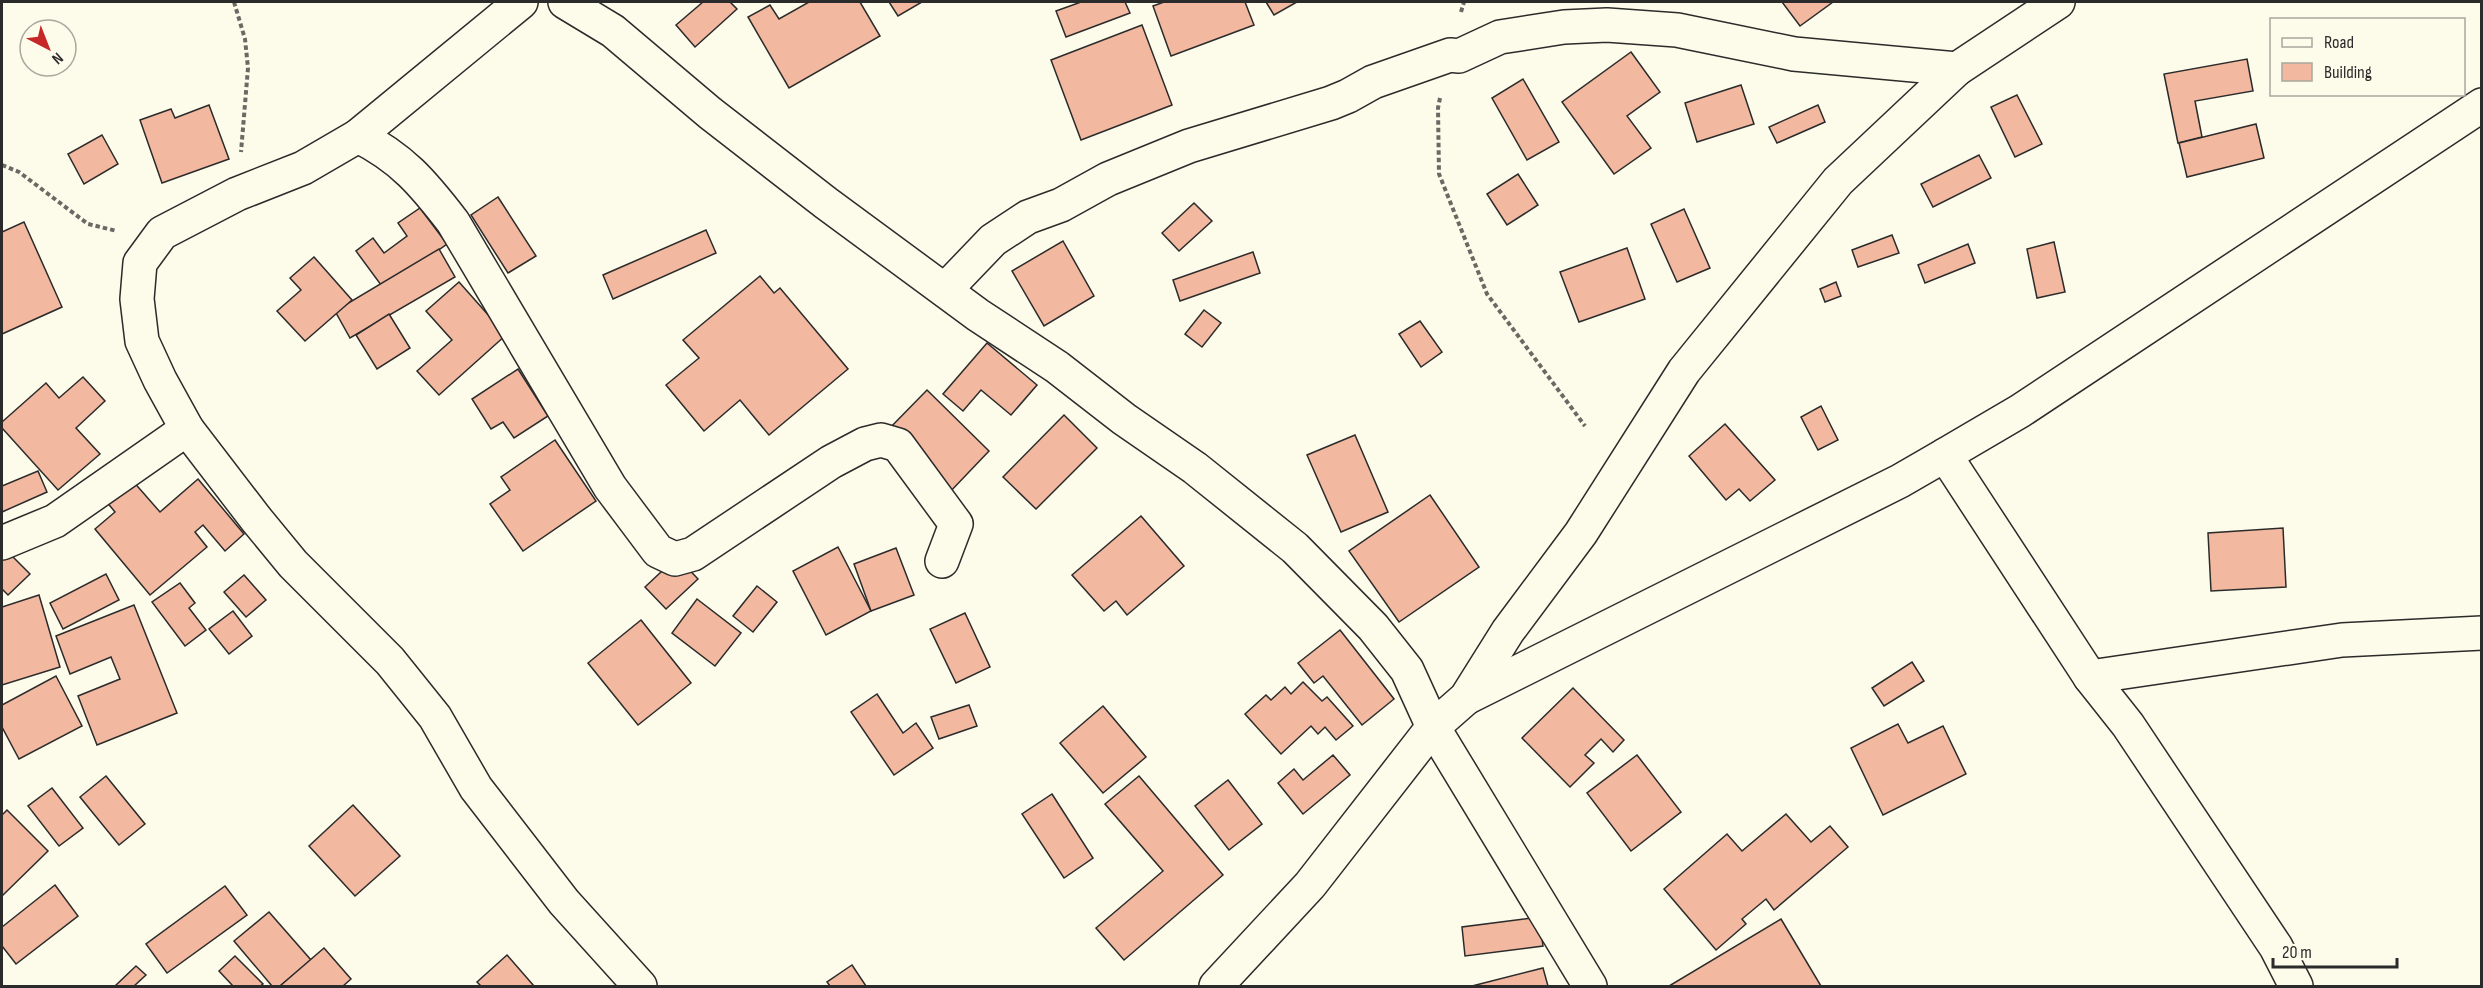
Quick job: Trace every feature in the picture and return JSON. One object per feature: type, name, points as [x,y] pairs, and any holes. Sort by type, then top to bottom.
[{"type":"street","points":[[521,2],[358,136],[303,168],[237,194],[162,233],[140,263],[137,299],[142,340],[160,380],[187,429],[293,564],[390,661],[435,717],[476,788],[564,902],[640,987]]},
{"type":"street","points":[[565,2],[613,30],[737,134],[826,203],[1195,468],[1295,548],[1373,627],[1407,670],[1433,727],[1590,987]]},
{"type":"street","points":[[1466,698],[1508,631],[1581,533],[1684,371],[1838,181],[1957,69],[2058,2]]},
{"type":"street","points":[[945,290],[993,240],[1028,217],[1061,205],[1108,179],[1190,146],[1331,102],[1348,96],[1373,82],[1450,56],[1459,56],[1500,37],[1564,27],[1607,25],[1677,30],[1794,54],[1957,69]]},
{"type":"street","points":[[1216,987],[1310,885],[1433,727],[1466,698],[1900,481],[1945,455],[2020,411],[2481,105]]},
{"type":"street","points":[[358,136],[385,149],[422,181],[453,222],[610,487],[658,551],[675,559],[693,554],[831,462],[865,444],[880,440],[898,445],[956,524],[942,561]]},
{"type":"street","points":[[2,543],[55,521],[187,429]]},
{"type":"street","points":[[1945,455],[2090,677],[2128,725],[2264,927],[2296,987]]},
{"type":"street","points":[[2090,677],[2342,640],[2481,633]]},
{"type":"path","points":[[234,2],[246,39],[248,68],[241,136],[242,164],[237,194]]},
{"type":"path","points":[[1450,56],[1437,108],[1439,174],[1486,294],[1585,426]]},
{"type":"path","points":[[2,165],[19,172],[88,224],[122,233],[162,233]]},
{"type":"building","points":[[703,2],[730,2],[737,9],[695,47],[676,25]]},
{"type":"building","points":[[809,2],[860,2],[880,36],[789,88],[748,17],[770,5],[779,19]]},
{"type":"building","points":[[889,2],[922,2],[898,16]]},
{"type":"building","points":[[1081,2],[1125,2],[1130,13],[1066,37],[1056,11]]},
{"type":"building","points":[[1164,2],[1245,2],[1254,25],[1171,56],[1153,6]]},
{"type":"building","points":[[1266,2],[1297,2],[1274,15]]},
{"type":"building","points":[[1782,2],[1833,2],[1800,26]]},
{"type":"building","points":[[1142,25],[1172,105],[1081,140],[1051,60]]},
{"type":"building","points":[[1631,52],[1660,92],[1627,116],[1651,148],[1614,174],[1562,102]]},
{"type":"building","points":[[2247,59],[2253,91],[2195,101],[2202,137],[2178,143],[2164,74]]},
{"type":"building","points":[[1523,79],[1559,142],[1527,160],[1492,98]]},
{"type":"building","points":[[1741,85],[1754,124],[1697,142],[1685,103]]},
{"type":"building","points":[[2017,95],[2042,144],[2015,157],[1991,107]]},
{"type":"building","points":[[209,105],[229,159],[162,183],[140,120],[171,109],[175,118]]},
{"type":"building","points":[[1818,105],[1825,122],[1777,143],[1769,127]]},
{"type":"building","points":[[2256,124],[2264,158],[2187,177],[2179,143]]},
{"type":"building","points":[[102,135],[118,164],[84,184],[68,154]]},
{"type":"building","points":[[1979,155],[1991,178],[1933,207],[1921,184]]},
{"type":"building","points":[[1518,174],[1538,205],[1507,225],[1487,194]]},
{"type":"building","points":[[498,197],[536,256],[508,273],[471,215]]},
{"type":"building","points":[[1194,203],[1212,221],[1179,251],[1162,233]]},
{"type":"building","points":[[420,208],[447,244],[384,289],[356,251],[373,238],[384,253],[407,236],[398,223]]},
{"type":"building","points":[[1684,209],[1710,268],[1677,282],[1651,224]]},
{"type":"building","points":[[24,222],[62,307],[2,334],[2,232]]},
{"type":"building","points":[[706,230],[716,253],[613,299],[603,275]]},
{"type":"building","points":[[1892,235],[1899,253],[1858,267],[1852,250]]},
{"type":"building","points":[[1063,241],[1094,296],[1044,326],[1012,271]]},
{"type":"building","points":[[2054,242],[2065,292],[2037,298],[2027,249]]},
{"type":"building","points":[[1968,244],[1975,263],[1925,283],[1918,265]]},
{"type":"building","points":[[1627,248],[1645,299],[1579,322],[1560,272]]},
{"type":"building","points":[[439,249],[455,277],[350,338],[335,311]]},
{"type":"building","points":[[1253,252],[1260,273],[1180,301],[1173,280]]},
{"type":"building","points":[[314,257],[352,300],[305,341],[277,311],[301,290],[290,278]]},
{"type":"building","points":[[760,276],[774,293],[780,288],[848,369],[769,435],[740,400],[704,431],[666,385],[699,358],[683,340]]},
{"type":"building","points":[[459,282],[506,335],[439,395],[417,371],[452,340],[426,311]]},
{"type":"building","points":[[1836,282],[1841,296],[1825,302],[1820,289]]},
{"type":"building","points":[[1204,310],[1221,323],[1202,347],[1185,334]]},
{"type":"building","points":[[389,314],[410,348],[377,369],[356,335]]},
{"type":"building","points":[[1420,321],[1442,352],[1421,367],[1399,334]]},
{"type":"building","points":[[987,343],[1037,385],[1011,415],[981,390],[963,411],[943,394]]},
{"type":"building","points":[[518,369],[548,416],[514,438],[503,422],[491,429],[472,399]]},
{"type":"building","points":[[83,377],[105,401],[76,428],[100,454],[58,490],[2,428],[2,422],[46,383],[59,398]]},
{"type":"building","points":[[927,390],[989,451],[948,494],[885,433]]},
{"type":"building","points":[[1821,406],[1838,440],[1818,450],[1801,417]]},
{"type":"building","points":[[1064,415],[1097,448],[1036,509],[1003,477]]},
{"type":"building","points":[[1725,424],[1775,480],[1750,501],[1739,489],[1726,500],[1689,456]]},
{"type":"building","points":[[1355,435],[1388,512],[1341,532],[1307,455]]},
{"type":"building","points":[[555,440],[596,501],[523,551],[490,504],[510,490],[501,477]]},
{"type":"building","points":[[38,471],[47,492],[2,512],[2,486]]},
{"type":"building","points":[[198,479],[244,534],[225,551],[203,525],[195,532],[207,547],[150,595],[95,529],[115,512],[106,501],[132,480],[160,512]]},
{"type":"building","points":[[1430,495],[1479,567],[1399,622],[1349,551]]},
{"type":"building","points":[[1141,516],[1184,566],[1127,615],[1116,601],[1104,611],[1072,575]]},
{"type":"building","points":[[2283,528],[2286,587],[2211,591],[2208,533]]},
{"type":"building","points":[[838,547],[871,611],[826,635],[793,571]]},
{"type":"building","points":[[896,548],[914,595],[871,611],[854,564]]},
{"type":"building","points":[[6,550],[30,574],[8,595],[2,589],[2,554]]},
{"type":"building","points":[[677,557],[698,579],[666,609],[645,587]]},
{"type":"building","points":[[106,574],[119,600],[63,629],[50,603]]},
{"type":"building","points":[[244,575],[266,600],[246,617],[224,592]]},
{"type":"building","points":[[180,583],[195,603],[189,608],[206,630],[185,646],[152,602]]},
{"type":"building","points":[[757,586],[777,602],[753,632],[733,616]]},
{"type":"building","points":[[39,595],[60,667],[2,685],[2,607]]},
{"type":"building","points":[[697,599],[741,633],[715,666],[672,633]]},
{"type":"building","points":[[134,605],[177,713],[97,745],[78,696],[120,679],[111,657],[70,674],[56,636]]},
{"type":"building","points":[[233,611],[252,636],[229,654],[209,629]]},
{"type":"building","points":[[965,613],[990,667],[956,683],[930,629]]},
{"type":"building","points":[[641,620],[691,683],[638,725],[588,663]]},
{"type":"building","points":[[1340,630],[1394,699],[1362,725],[1323,676],[1314,683],[1298,663]]},
{"type":"building","points":[[1912,662],[1924,681],[1884,706],[1872,688]]},
{"type":"building","points":[[56,676],[82,726],[19,759],[2,727],[2,705]]},
{"type":"building","points":[[1303,682],[1322,701],[1327,697],[1353,726],[1336,740],[1325,727],[1318,734],[1311,726],[1281,754],[1245,714],[1266,695],[1271,700],[1285,687],[1291,694]]},
{"type":"building","points":[[1573,688],[1624,740],[1613,752],[1601,739],[1585,755],[1594,763],[1570,787],[1522,738]]},
{"type":"building","points":[[877,694],[903,733],[916,723],[933,748],[894,775],[851,712]]},
{"type":"building","points":[[969,705],[977,726],[939,739],[931,717]]},
{"type":"building","points":[[1103,706],[1146,757],[1103,793],[1060,743]]},
{"type":"building","points":[[1898,724],[1908,743],[1943,726],[1966,774],[1883,815],[1851,748]]},
{"type":"building","points":[[1333,755],[1350,775],[1303,814],[1278,783],[1294,769],[1303,780]]},
{"type":"building","points":[[1637,755],[1681,812],[1631,851],[1587,793]]},
{"type":"building","points":[[106,776],[145,824],[119,845],[80,797]]},
{"type":"building","points":[[1139,776],[1223,875],[1124,960],[1096,928],[1163,871],[1105,804]]},
{"type":"building","points":[[1228,780],[1262,824],[1229,850],[1195,806]]},
{"type":"building","points":[[52,788],[83,828],[59,846],[28,806]]},
{"type":"building","points":[[1052,794],[1093,858],[1064,878],[1022,814]]},
{"type":"building","points":[[353,805],[400,856],[355,896],[309,846]]},
{"type":"building","points":[[7,810],[48,851],[2,896],[2,815]]},
{"type":"building","points":[[1786,814],[1811,842],[1830,826],[1848,847],[1774,910],[1766,899],[1742,919],[1746,924],[1716,950],[1664,889],[1727,834],[1742,851]]},
{"type":"building","points":[[55,885],[78,916],[16,964],[2,946],[2,927]]},
{"type":"building","points":[[225,886],[247,915],[167,973],[146,944]]},
{"type":"building","points":[[269,912],[311,960],[280,986],[272,986],[234,941]]},
{"type":"building","points":[[1539,917],[1543,946],[1465,956],[1462,927]]},
{"type":"building","points":[[1781,919],[1821,986],[1669,986]]},
{"type":"building","points":[[324,948],[351,979],[343,986],[280,986]]},
{"type":"building","points":[[507,955],[534,986],[481,986],[477,982]]},
{"type":"building","points":[[235,956],[263,984],[233,986],[219,971]]},
{"type":"building","points":[[852,965],[866,986],[830,986],[827,982]]},
{"type":"building","points":[[136,966],[146,975],[134,986],[115,986]]},
{"type":"building","points":[[1543,968],[1548,986],[1472,986]]}]
